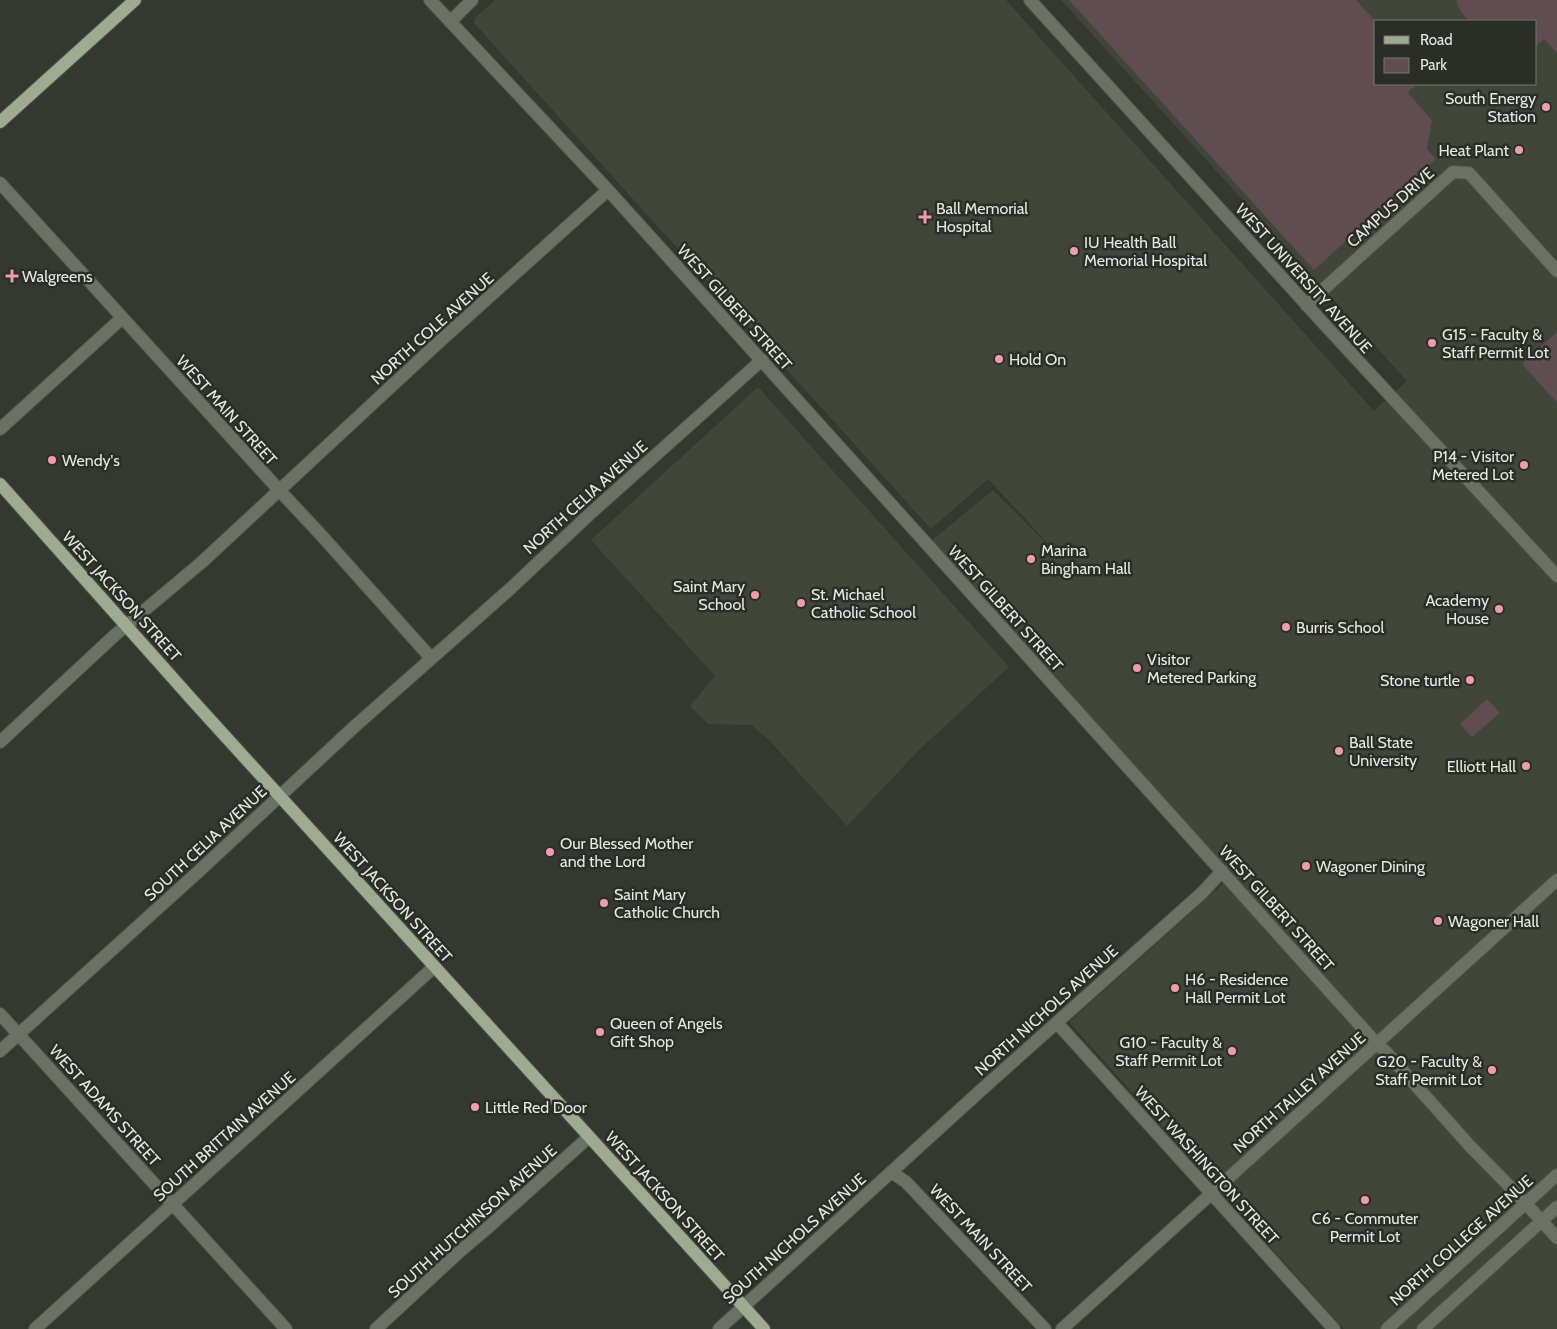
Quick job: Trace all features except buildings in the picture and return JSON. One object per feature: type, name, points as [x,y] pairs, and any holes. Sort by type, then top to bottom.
[{"type":"main road","points":[[0,122],[135,0]]},
{"type":"main road","name":"WEST JACKSON STREET","points":[[0,484],[279,796],[764,1329]]},
{"type":"street","name":"WEST GILBERT STREET","points":[[430,0],[608,190],[1377,1044],[1557,1238]]},
{"type":"street","points":[[450,22],[472,0]]},
{"type":"street","name":"WEST UNIVERSITY AVENUE","points":[[1030,0],[1306,305],[1557,576]]},
{"type":"street","name":"CAMPUS DRIVE","points":[[1306,305],[1453,172],[1468,173],[1557,271]]},
{"type":"street","name":"WEST MAIN STREET","points":[[0,183],[431,658]]},
{"type":"street","name":"NORTH COLE AVENUE","points":[[0,742],[126,626],[202,562],[439,342],[608,190]]},
{"type":"street","points":[[0,429],[122,318]]},
{"type":"street","name":"NORTH CELIA AVENUE","points":[[431,658],[762,360]]},
{"type":"street","name":"SOUTH CELIA AVENUE","points":[[0,1051],[431,658]]},
{"type":"street","name":"NORTH NICHOLS AVENUE","points":[[891,1172],[1202,892],[1222,871]]},
{"type":"street","name":"NORTH TALLEY AVENUE","points":[[1062,1329],[1557,880]]},
{"type":"street","name":"SOUTH BRITTAIN AVENUE","points":[[35,1329],[434,967]]},
{"type":"street","name":"WEST ADAMS STREET","points":[[0,1014],[286,1329]]},
{"type":"street","name":"WEST WASHINGTON STREET","points":[[1057,1023],[1334,1329]]},
{"type":"street","name":"SOUTH HUTCHINSON AVENUE","points":[[376,1329],[458,1253],[589,1137]]},
{"type":"street","name":"WEST MAIN STREET","points":[[891,1172],[906,1182],[1045,1329]]},
{"type":"street","name":"SOUTH NICHOLS AVENUE","points":[[719,1329],[891,1172]]},
{"type":"street","name":"NORTH COLLEGE AVENUE","points":[[1387,1329],[1557,1175]]},
{"type":"street","points":[[1423,1329],[1557,1207]]},
{"type":"shaded area","name":"Ball State University","points":[[495,0],[1006,0],[1374,411],[1407,381],[1061,0],[1557,0],[1557,1329],[1344,1329],[1069,1022],[1224,883],[931,541],[993,490],[1071,568],[988,479],[931,529],[474,23],[475,18]]},
{"type":"shaded area","name":"St. Michael Catholic School","points":[[758,387],[1009,667],[921,748],[847,826],[768,739],[751,725],[708,724],[690,706],[715,676],[591,540]]},
{"type":"green space","points":[[1069,0],[1356,0],[1374,20],[1374,85],[1417,85],[1408,93],[1432,120],[1427,149],[1436,159],[1314,270]]},
{"type":"green space","points":[[1456,0],[1557,0],[1557,53],[1544,39],[1537,45],[1537,20],[1467,20]]},
{"type":"green space","points":[[1557,332],[1557,403],[1522,364]]},
{"type":"green space","points":[[1487,699],[1500,713],[1472,737],[1460,724]]},
{"type":"place","name":"South Energy Station","points":[[1546,107]]},
{"type":"place","name":"Heat Plant","points":[[1519,150]]},
{"type":"place","name":"Ball Memorial Hospital","points":[[925,217]]},
{"type":"place","name":"IU Health Ball Memorial Hospital","points":[[1074,251]]},
{"type":"place","name":"Walgreens","points":[[12,276]]},
{"type":"place","name":"G15 - Faculty & Staff Permit Lot","points":[[1432,343]]},
{"type":"place","name":"Hold On","points":[[999,359]]},
{"type":"place","name":"Wendy's","points":[[52,460]]},
{"type":"place","name":"P14 - Visitor Metered Lot","points":[[1524,465]]},
{"type":"place","name":"Marina Bingham Hall","points":[[1031,559]]},
{"type":"place","name":"Saint Mary School","points":[[755,595]]},
{"type":"place","name":"St. Michael Catholic School","points":[[801,603]]},
{"type":"place","name":"Academy House","points":[[1499,609]]},
{"type":"place","name":"Burris School","points":[[1286,627]]},
{"type":"place","name":"Visitor Metered Parking","points":[[1137,668]]},
{"type":"place","name":"Stone turtle","points":[[1470,680]]},
{"type":"place","name":"Ball State University","points":[[1339,751]]},
{"type":"place","name":"Elliott Hall","points":[[1526,766]]},
{"type":"place","name":"Our Blessed Mother and the Lord","points":[[550,852]]},
{"type":"place","name":"Wagoner Dining","points":[[1306,866]]},
{"type":"place","name":"Saint Mary Catholic Church","points":[[604,903]]},
{"type":"place","name":"Wagoner Hall","points":[[1438,921]]},
{"type":"place","name":"H6 - Residence Hall Permit Lot","points":[[1175,988]]},
{"type":"place","name":"Queen of Angels Gift Shop","points":[[600,1032]]},
{"type":"place","name":"G10 - Faculty & Staff Permit Lot","points":[[1232,1051]]},
{"type":"place","name":"G20 - Faculty & Staff Permit Lot","points":[[1492,1070]]},
{"type":"place","name":"Little Red Door","points":[[475,1107]]},
{"type":"place","name":"C6 - Commuter Permit Lot","points":[[1365,1200]]}]
